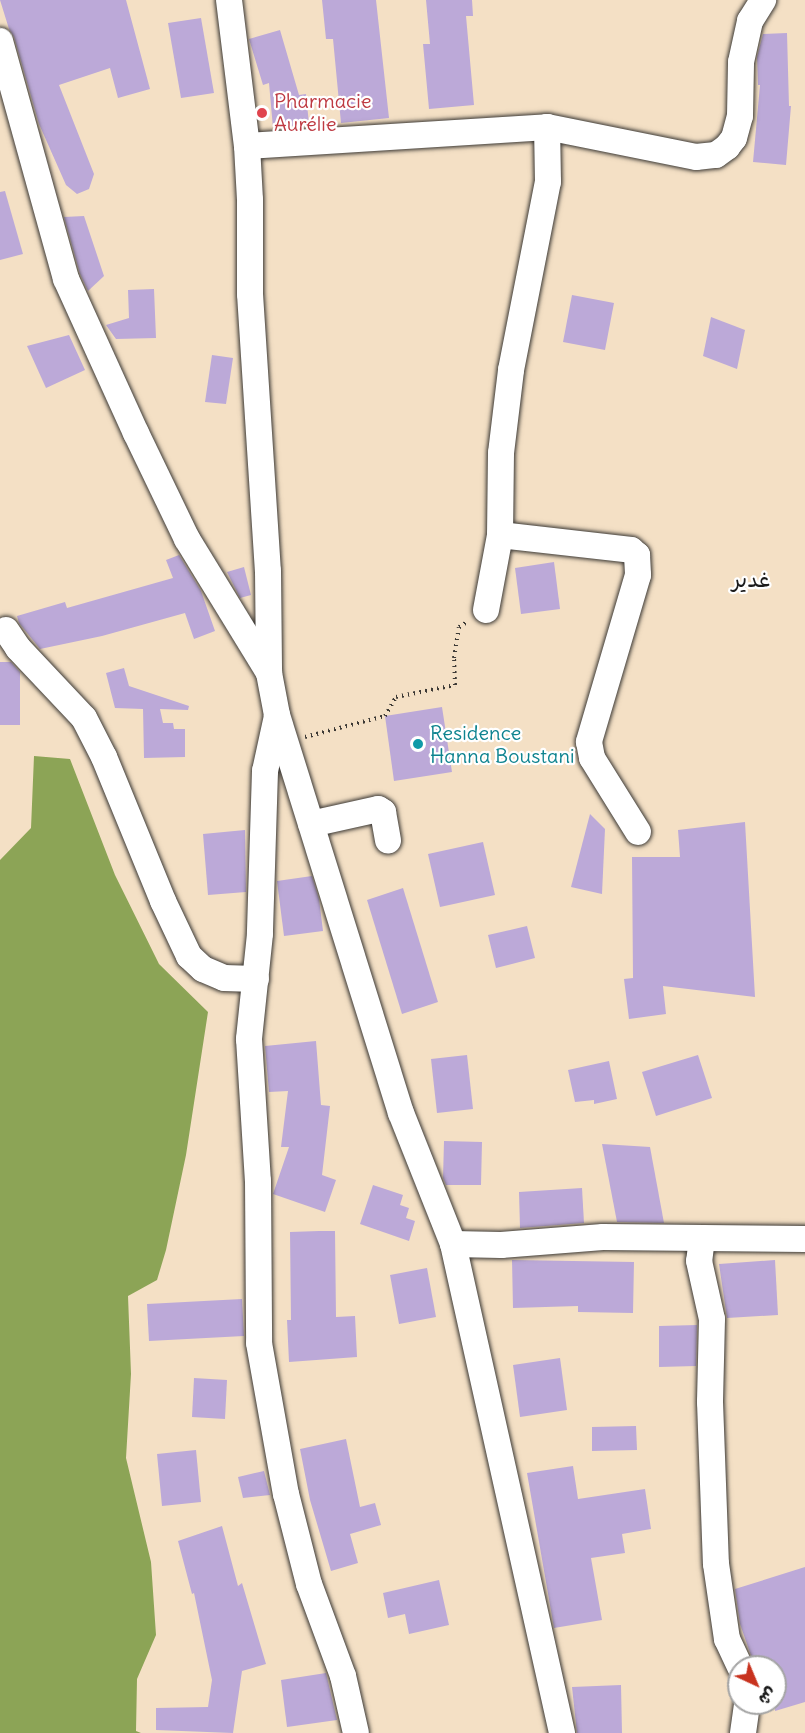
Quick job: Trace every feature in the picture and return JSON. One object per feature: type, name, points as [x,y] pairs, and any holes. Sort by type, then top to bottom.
[{"type":"street","points":[[229,0],[247,146],[250,200],[250,294],[268,571],[269,673],[277,715],[401,1113],[453,1244],[562,1733]]},
{"type":"street","points":[[247,146],[547,127],[696,157],[716,155],[734,138],[740,116],[741,62],[750,21],[764,0]]},
{"type":"street","points":[[0,40],[66,279],[136,434],[187,539],[269,673]]},
{"type":"street","points":[[486,610],[500,535],[501,453],[511,370],[548,182],[547,127]]},
{"type":"street","points":[[500,535],[631,550],[637,555],[638,575],[589,742],[592,758],[638,832]]},
{"type":"street","points":[[6,630],[18,648],[84,718],[104,757],[163,901],[189,956],[203,969],[224,978],[256,980]]},
{"type":"street","points":[[277,715],[265,771],[256,980],[249,1039],[258,1181],[259,1343],[286,1494],[309,1584],[343,1676],[356,1733]]},
{"type":"street","points":[[311,824],[378,808],[383,812],[388,841]]},
{"type":"street","points":[[453,1244],[501,1245],[603,1237],[805,1239]]},
{"type":"street","points":[[702,1238],[699,1261],[712,1319],[710,1413],[716,1564],[727,1639],[734,1655]]},
{"type":"street","points":[[743,1733],[745,1715]]},
{"type":"path","points":[[286,742],[385,716],[396,697],[455,685],[453,658],[459,627],[486,610]]},
{"type":"green space","points":[[34,756],[70,759],[115,875],[159,964],[208,1012],[186,1155],[166,1250],[157,1280],[128,1296],[131,1374],[126,1458],[151,1562],[156,1635],[137,1679],[136,1731],[141,1733],[0,1733],[0,860],[31,828]]},
{"type":"building","points":[[0,0],[126,0],[150,89],[118,98],[110,68],[59,85],[94,174],[89,189],[77,194],[66,185],[39,124],[14,37],[9,29]]},
{"type":"building","points":[[322,0],[376,0],[389,118],[341,123],[333,39],[326,39]]},
{"type":"building","points":[[426,0],[472,0],[473,16],[466,16],[474,105],[429,109],[423,44],[430,44]]},
{"type":"building","points":[[201,18],[214,93],[181,98],[168,23]]},
{"type":"building","points":[[280,30],[299,95],[306,94],[309,124],[273,128],[269,83],[263,85],[249,39]]},
{"type":"building","points":[[787,33],[789,106],[791,106],[786,165],[753,162],[760,85],[758,85],[757,57],[763,34]]},
{"type":"building","points":[[5,191],[23,254],[0,260],[0,192]]},
{"type":"building","points":[[84,216],[104,276],[88,291],[80,274],[64,217]]},
{"type":"building","points":[[154,289],[156,338],[116,339],[106,325],[129,318],[128,290]]},
{"type":"building","points":[[572,295],[614,303],[605,350],[563,342]]},
{"type":"building","points":[[711,317],[745,330],[737,369],[703,356]]},
{"type":"building","points":[[69,335],[85,370],[46,388],[27,346]]},
{"type":"building","points":[[212,355],[233,358],[226,404],[205,402]]},
{"type":"building","points":[[179,555],[201,591],[215,631],[194,639],[185,613],[102,636],[40,649],[19,623],[17,616],[65,602],[67,608],[173,578],[166,560]]},
{"type":"building","points":[[554,562],[560,609],[521,614],[515,568]]},
{"type":"building","points":[[244,567],[251,595],[240,598],[227,572]]},
{"type":"building","points":[[0,662],[11,662],[20,672],[20,725],[0,725]]},
{"type":"building","points":[[124,668],[129,686],[189,706],[188,710],[160,709],[163,723],[173,723],[174,729],[185,729],[185,757],[144,758],[143,709],[115,708],[106,673]]},
{"type":"building","name":"Residence Hanna Boustani","points":[[442,707],[452,772],[394,781],[385,716]]},
{"type":"building","points":[[590,814],[605,829],[602,894],[571,887]]},
{"type":"building","points":[[745,822],[755,997],[663,986],[666,1014],[629,1019],[624,979],[633,978],[632,857],[680,857],[678,830]]},
{"type":"building","points":[[245,830],[246,892],[208,895],[203,834]]},
{"type":"building","points":[[483,842],[495,895],[440,907],[428,854]]},
{"type":"building","points":[[312,876],[319,899],[323,931],[284,936],[277,881]]},
{"type":"building","points":[[403,888],[438,1002],[402,1014],[367,900]]},
{"type":"building","points":[[527,926],[535,958],[496,968],[488,935]]},
{"type":"building","points":[[316,1041],[321,1105],[330,1106],[322,1175],[336,1180],[325,1212],[273,1194],[289,1147],[281,1147],[288,1091],[269,1092],[265,1046]]},
{"type":"building","points":[[467,1055],[473,1109],[437,1113],[431,1059]]},
{"type":"building","points":[[698,1055],[712,1098],[656,1116],[642,1072]]},
{"type":"building","points":[[609,1061],[617,1099],[594,1104],[594,1100],[575,1102],[568,1070]]},
{"type":"building","points":[[444,1141],[482,1142],[481,1185],[446,1185],[443,1178]]},
{"type":"building","points":[[602,1144],[650,1147],[664,1223],[617,1222]]},
{"type":"building","points":[[373,1185],[403,1195],[400,1205],[409,1208],[406,1218],[415,1221],[409,1241],[360,1224]]},
{"type":"building","points":[[582,1188],[584,1223],[520,1228],[519,1192]]},
{"type":"building","points":[[335,1231],[336,1317],[355,1316],[357,1357],[289,1362],[287,1320],[291,1320],[290,1232]]},
{"type":"building","points":[[512,1260],[634,1262],[633,1313],[578,1312],[578,1306],[513,1308]]},
{"type":"building","points":[[775,1260],[778,1315],[727,1318],[719,1264]]},
{"type":"building","points":[[427,1268],[436,1317],[399,1324],[390,1275]]},
{"type":"building","points":[[242,1299],[244,1336],[149,1341],[147,1304]]},
{"type":"building","points":[[697,1325],[696,1366],[659,1367],[659,1326]]},
{"type":"building","points":[[560,1358],[567,1410],[520,1417],[513,1365]]},
{"type":"building","points":[[194,1378],[227,1380],[225,1419],[192,1417]]},
{"type":"building","points":[[636,1426],[637,1450],[592,1451],[592,1427]]},
{"type":"building","points":[[346,1439],[360,1507],[375,1503],[381,1525],[350,1534],[358,1563],[331,1571],[310,1500],[300,1449]]},
{"type":"building","points":[[196,1450],[201,1502],[162,1506],[157,1454]]},
{"type":"building","points":[[573,1466],[578,1499],[645,1489],[651,1529],[622,1534],[625,1553],[591,1558],[602,1620],[554,1628],[527,1473]]},
{"type":"building","points":[[264,1471],[270,1495],[243,1498],[238,1477]]},
{"type":"building","points":[[222,1526],[238,1586],[242,1583],[266,1664],[242,1671],[233,1733],[156,1730],[156,1708],[208,1707],[212,1680],[194,1593],[192,1594],[178,1541]]},
{"type":"building","points":[[805,1567],[805,1702],[787,1707],[787,1655],[751,1655],[740,1624],[735,1589]]},
{"type":"building","points":[[439,1580],[449,1625],[409,1634],[405,1614],[388,1618],[383,1593]]},
{"type":"building","points":[[326,1673],[337,1720],[287,1727],[281,1680]]},
{"type":"building","points":[[621,1685],[622,1733],[577,1733],[572,1687]]},
{"type":"place","name":"Pharmacie Aurélie","points":[[262,113]]},
{"type":"place","name":"Residence Hanna Boustani","points":[[418,744]]},
{"type":"district","name":"غدير","points":[[751,580]]}]
